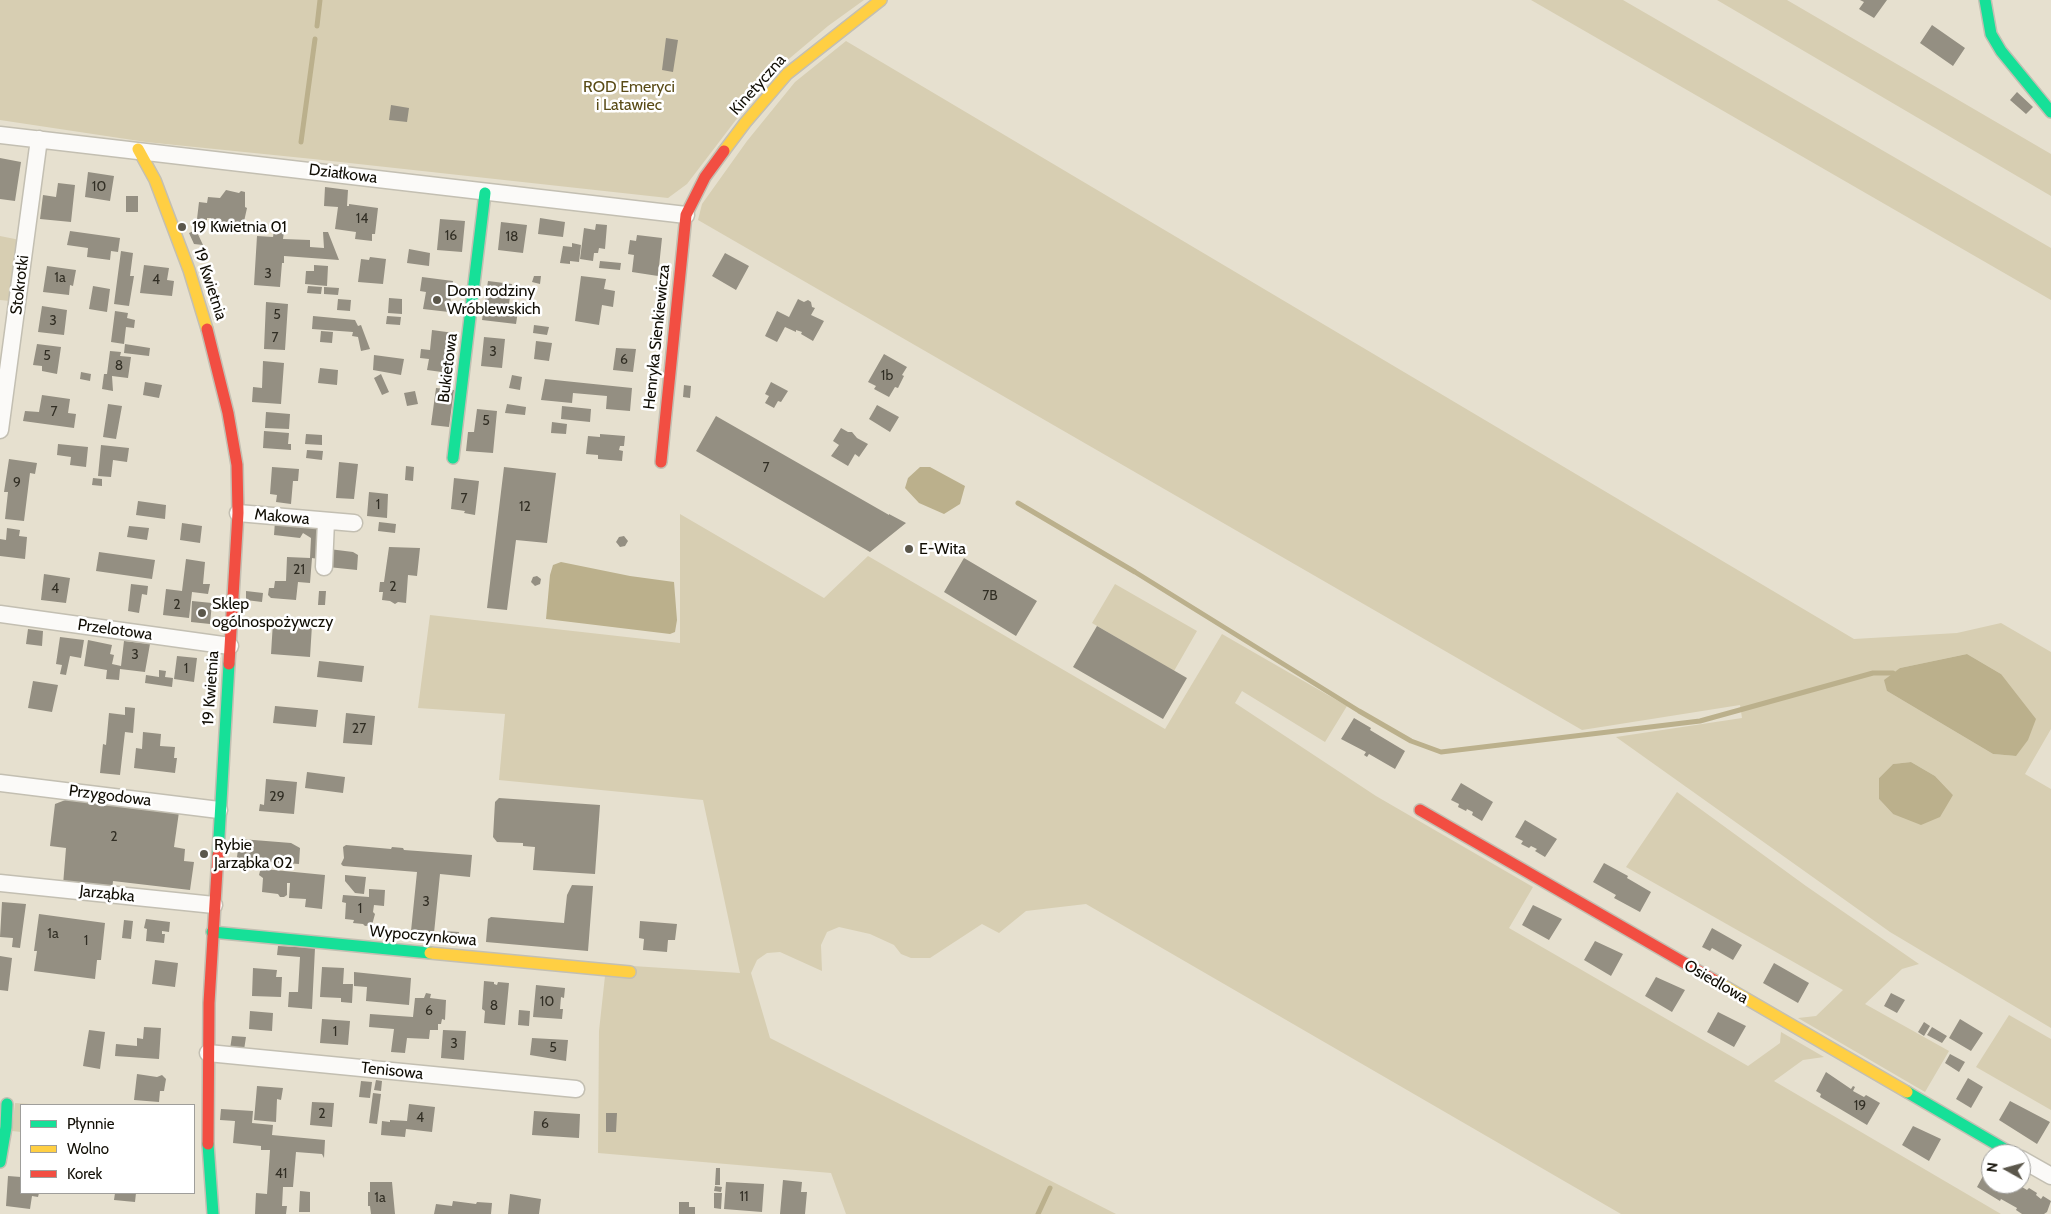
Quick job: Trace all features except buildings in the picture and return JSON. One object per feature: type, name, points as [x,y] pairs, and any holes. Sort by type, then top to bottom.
[{"type":"street","name":"Kinetyczna","points":[[686,215],[705,176],[745,123],[787,74],[881,0]]},
{"type":"street","points":[[1986,0],[1986,12],[1991,34],[2001,51],[2051,112]]},
{"type":"street","name":"Działkowa","points":[[0,135],[686,215]]},
{"type":"street","name":"Stokrotki","points":[[0,430],[39,139]]},
{"type":"street","name":"19 Kwietnia","points":[[138,150],[155,180],[170,218],[211,342],[233,438],[237,466],[238,513],[212,932],[208,1053],[208,1137],[213,1214]]},
{"type":"street","name":"Bukietowa","points":[[453,458],[485,193]]},
{"type":"street","name":"Henryka Sienkiewicza","points":[[661,462],[686,215]]},
{"type":"street","name":"Makowa","points":[[238,513],[354,523]]},
{"type":"street","name":"Makowa","points":[[324,567],[326,521]]},
{"type":"street","name":"Przelotowa","points":[[0,614],[230,646]]},
{"type":"street","name":"Przygodowa","points":[[0,783],[219,810]]},
{"type":"street","name":"Osiedlowa","points":[[1420,810],[1996,1144]]},
{"type":"street","name":"Jarząbka","points":[[0,883],[214,905]]},
{"type":"street","name":"Wypoczynkowa","points":[[212,932],[630,972]]},
{"type":"street","name":"Tenisowa","points":[[208,1053],[576,1089]]},
{"type":"street","points":[[0,1162],[6,1127],[7,1104]]},
{"type":"street","points":[[2031,1165],[2051,1176]]},
{"type":"green space","name":"ROD Emeryci i Latawiec","points":[[0,0],[864,0],[828,26],[771,74],[687,184],[668,198],[146,142],[0,120]]},
{"type":"green space","points":[[1531,0],[1623,0],[2051,248],[2051,300]]},
{"type":"green space","points":[[1717,0],[1787,0],[2051,154],[2051,196]]},
{"type":"green space","points":[[846,41],[1854,639],[1957,633],[2001,623],[2051,652],[2051,729],[2025,774],[2051,789],[2051,1028],[1890,932],[1616,737],[1742,718],[1740,705],[1582,730],[698,220],[702,204],[747,141],[795,82]],"holes":[[[1967,654],[2001,674],[2016,756],[1993,754],[1887,691],[1900,668]],[[1911,762],[1935,776],[1953,795],[1893,814],[1879,799],[1879,778],[1893,764]]]},
{"type":"green space","points":[[0,236],[20,240],[15,283],[10,291],[10,301],[0,300]]},
{"type":"green space","points":[[680,514],[824,598],[868,556],[1165,729],[1222,634],[1347,706],[1325,742],[1242,691],[1235,703],[1376,796],[1533,887],[1509,928],[1748,1066],[1780,1043],[1781,1032],[1824,1057],[1803,1060],[1774,1081],[2001,1214],[1621,1214],[1086,904],[1026,911],[999,933],[982,924],[930,958],[911,958],[901,954],[894,945],[870,934],[839,927],[827,932],[821,945],[822,971],[780,952],[767,953],[757,960],[751,973],[770,1038],[1116,1214],[846,1214],[831,1173],[598,1153],[599,1031],[605,976],[633,966],[740,973],[703,800],[499,780],[505,714],[418,708],[430,615],[680,643]]},
{"type":"green space","points":[[1115,584],[1197,631],[1174,671],[1092,623]]},
{"type":"green space","points":[[1677,792],[1806,886],[1919,964],[1902,969],[1865,1004],[1949,1051],[1925,1092],[1798,1018],[1816,1016],[1843,990],[1626,867]]},
{"type":"green space","points":[[2009,1015],[2051,1039],[2051,1110],[1976,1067]]},
{"type":"green space","points":[[15,1103],[30,1104],[20,1104],[20,1132],[12,1131]]},
{"type":"shaded area","points":[[920,467],[930,467],[965,486],[960,504],[944,514],[919,503],[905,488],[908,478]]},
{"type":"shaded area","points":[[561,562],[630,576],[674,582],[677,620],[675,632],[670,634],[546,619],[550,575],[553,565]]},
{"type":"shaded area","points":[[1967,654],[2001,674],[2036,719],[2028,740],[2016,756],[1993,754],[1887,691],[1884,680],[1900,668]]},
{"type":"shaded area","points":[[1911,762],[1935,776],[1953,795],[1940,817],[1921,825],[1893,814],[1879,799],[1879,778],[1893,764]]},
{"type":"waterway","points":[[317,26],[320,0]]},
{"type":"waterway","points":[[301,142],[315,39]]},
{"type":"waterway","points":[[1018,503],[1135,572],[1359,711],[1411,741],[1441,752],[1700,721],[1873,673],[1893,673]]},
{"type":"waterway","points":[[1038,1214],[1050,1188]]},
{"type":"traffic: fast","points":[[1985,0],[1991,34],[2001,51],[2051,112]]},
{"type":"traffic: fast","points":[[453,458],[485,193]]},
{"type":"traffic: fast","points":[[218,854],[229,664]]},
{"type":"traffic: fast","points":[[212,932],[430,953]]},
{"type":"traffic: fast","points":[[1907,1092],[1996,1144]]},
{"type":"traffic: fast","points":[[0,1162],[6,1127],[7,1104]]},
{"type":"traffic: fast","points":[[208,1144],[213,1214]]},
{"type":"traffic: slow","points":[[724,151],[787,74],[881,0]]},
{"type":"traffic: slow","points":[[138,149],[155,180],[189,270],[207,329]]},
{"type":"traffic: slow","points":[[430,953],[630,972]]},
{"type":"traffic: slow","points":[[1714,980],[1907,1092]]},
{"type":"traffic: jam","points":[[661,462],[686,215],[705,177],[724,151]]},
{"type":"traffic: jam","points":[[207,329],[228,413],[237,465],[238,513],[229,664]]},
{"type":"traffic: jam","points":[[1420,810],[1714,980]]},
{"type":"traffic: jam","points":[[208,1144],[209,1003],[218,854]]},
{"type":"place","name":"19 Kwietnia 01","points":[[182,227]]},
{"type":"place","name":"Dom rodziny Wróblewskich","points":[[437,300]]},
{"type":"place","name":"E-Wita","points":[[909,549]]},
{"type":"place","name":"Sklep ogólnospożywczy","points":[[202,613]]},
{"type":"place","name":"Rybie Jarząbka 02","points":[[204,854]]}]
